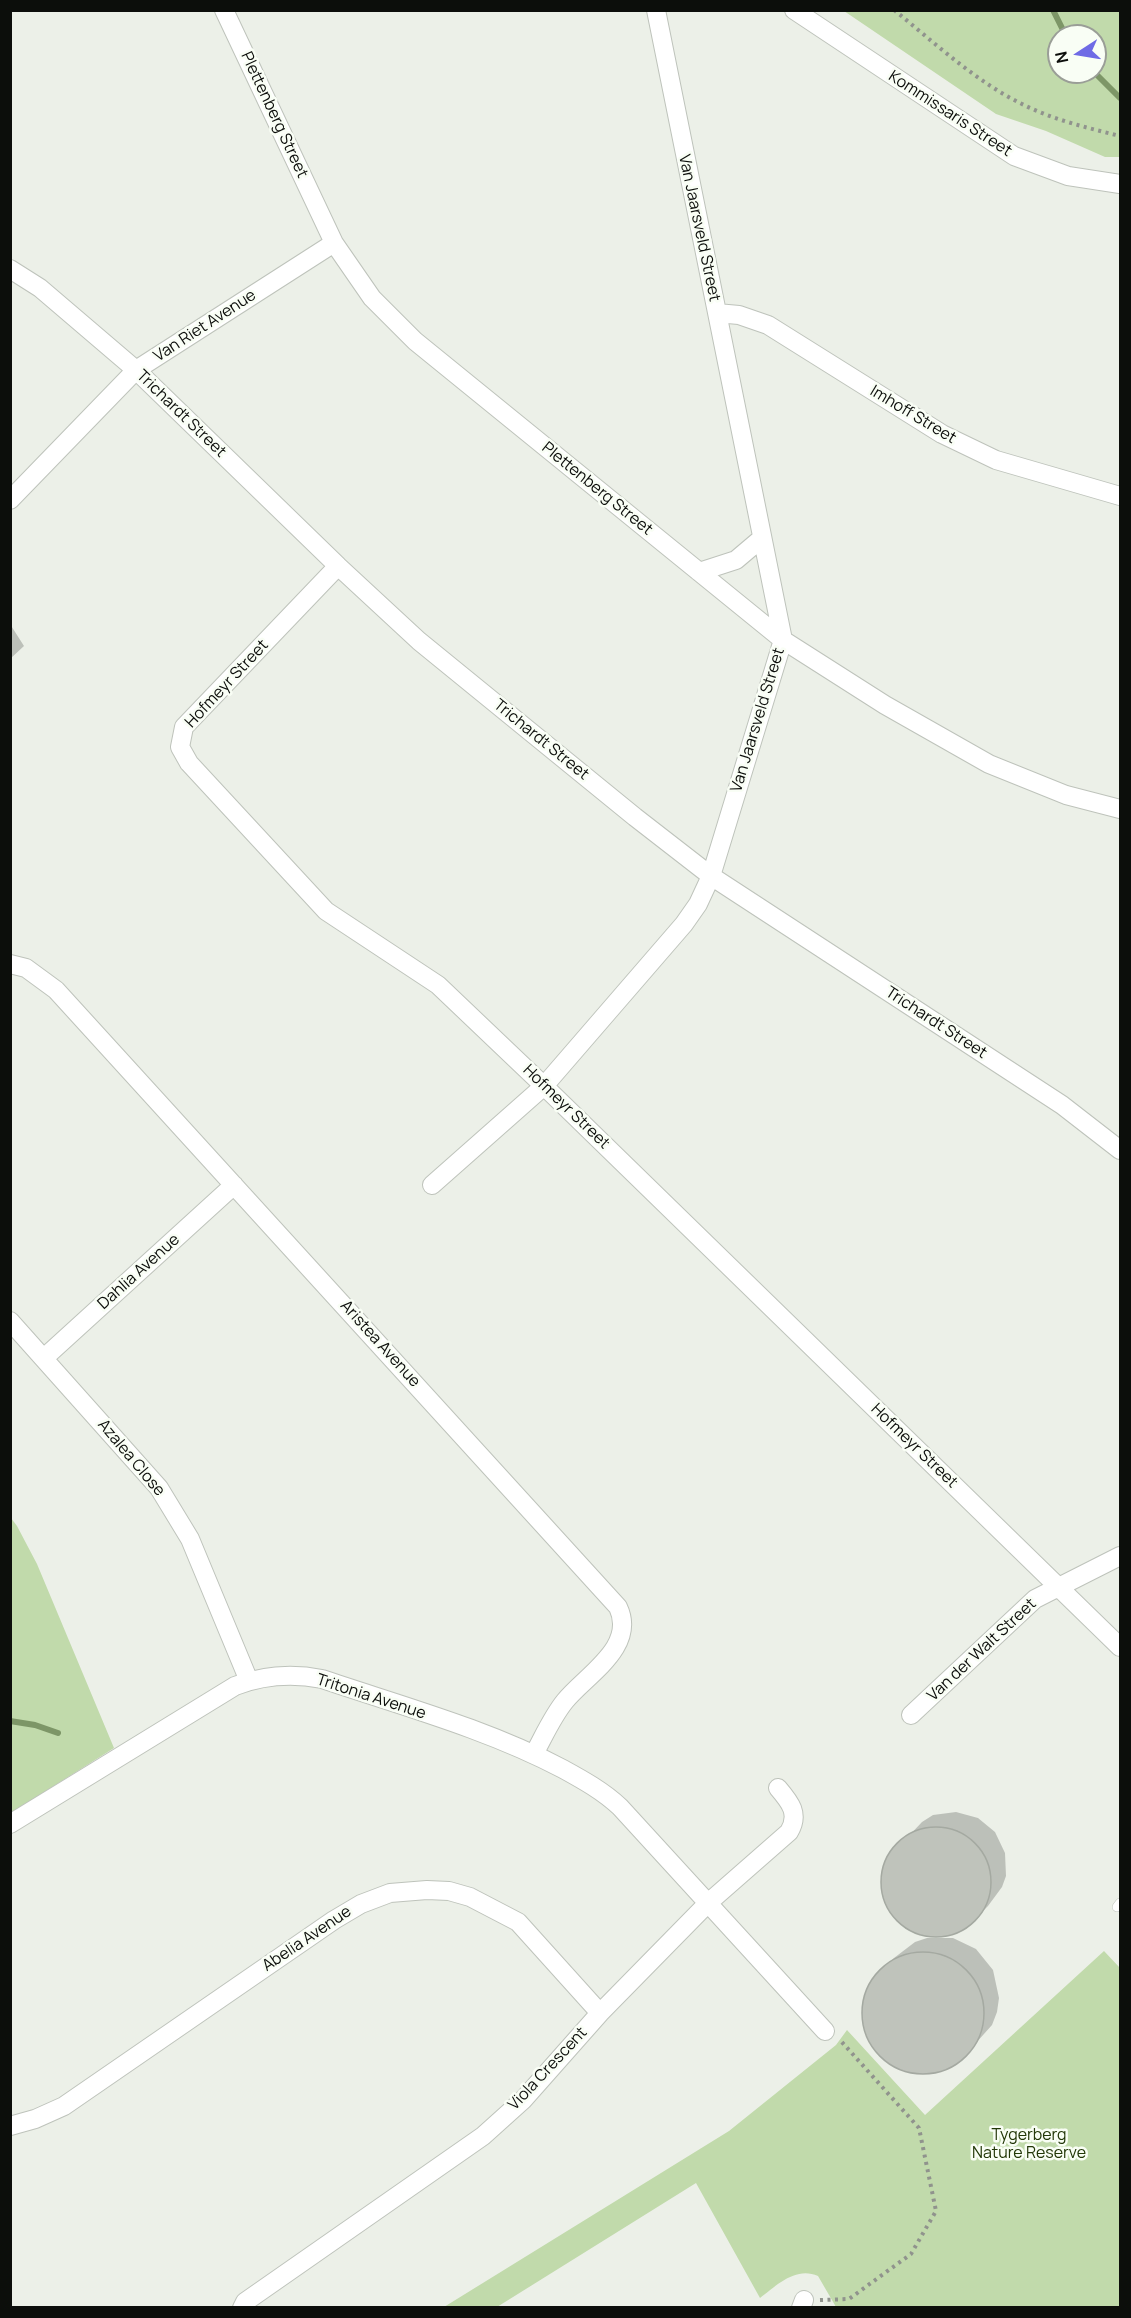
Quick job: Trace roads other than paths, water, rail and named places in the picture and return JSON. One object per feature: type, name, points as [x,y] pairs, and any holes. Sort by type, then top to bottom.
[{"type":"street","name":"Plettenberg Street","points":[[225,10],[334,243],[372,298],[415,341],[783,640],[885,705],[989,764],[1066,795],[1120,809]]},
{"type":"street","name":"Van Jaarsveld Street","points":[[432,1185],[544,1086],[684,924],[698,903],[711,876],[783,640],[656,10]]},
{"type":"street","name":"Kommissaris Street","points":[[794,10],[1014,156],[1068,176],[1120,184]]},
{"type":"street","name":"Van Riet Avenue","points":[[10,500],[136,370],[334,243]]},
{"type":"street","name":"Trichardt Street","points":[[10,269],[40,288],[136,370],[338,566],[419,641],[711,876],[1062,1105],[1120,1150]]},
{"type":"street","name":"Imhoff Street","points":[[717,313],[739,315],[768,326],[942,434],[996,460],[1120,496]]},
{"type":"street","points":[[699,572],[736,560],[762,538]]},
{"type":"street","name":"Hofmeyr Street","points":[[338,566],[184,727],[180,747],[189,763],[326,911],[438,985],[1120,1647]]},
{"type":"street","name":"Aristea Avenue","points":[[10,964],[26,968],[56,990],[618,1607],[623,1631],[617,1647],[565,1701],[552,1718],[534,1754]]},
{"type":"street","name":"Dahlia Avenue","points":[[44,1358],[234,1185]]},
{"type":"street","name":"Azalea Close","points":[[10,1321],[159,1488],[190,1539],[249,1681]]},
{"type":"street","name":"Van der Walt Street","points":[[911,1715],[1035,1599],[1120,1556]]},
{"type":"street","name":"Tritonia Avenue","points":[[10,1824],[221,1694],[249,1681],[291,1675],[322,1679],[486,1735],[534,1754],[595,1786],[612,1799],[825,2031]]},
{"type":"street","name":"Viola Crescent","points":[[242,2307],[245,2302],[483,2136],[523,2100],[600,2013],[708,1903],[789,1832],[794,1820],[792,1804],[778,1788]]},
{"type":"street","name":"Abelia Avenue","points":[[10,2126],[35,2119],[64,2106],[334,1920],[361,1904],[390,1893],[427,1890],[449,1892],[470,1897],[518,1923],[600,2013]]},
{"type":"waterway","points":[[1053,10],[1060,24]]},
{"type":"waterway","points":[[1106,84],[1120,98]]},
{"type":"waterway","points":[[10,1721],[35,1725],[58,1733]]},
{"type":"park label","name":"Tygerberg Nature Reserve","points":[[1029,2145]]}]
